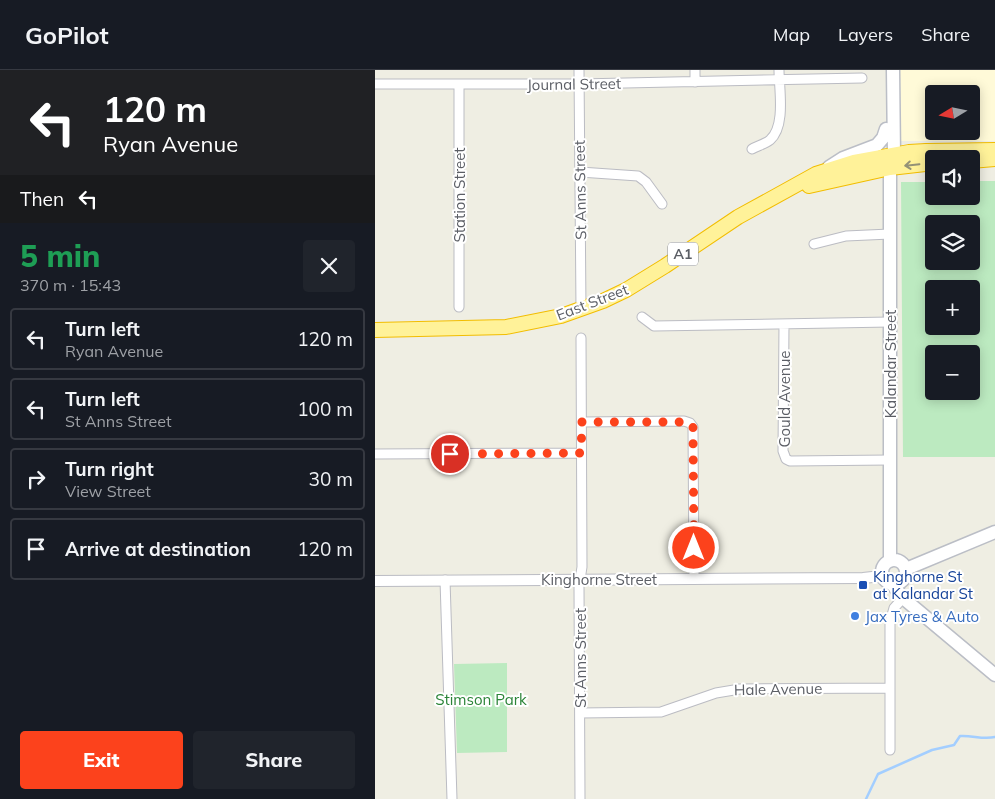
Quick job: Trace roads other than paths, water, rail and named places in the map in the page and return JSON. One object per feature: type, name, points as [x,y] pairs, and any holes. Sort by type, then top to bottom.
[{"type":"highway","name":"A1","points":[[890,159],[926,150],[995,150]]},
{"type":"highway","name":"A1","points":[[890,159],[925,162]]},
{"type":"highway","name":"East Street","points":[[375,330],[506,326],[547,320],[581,310],[639,283],[737,217],[816,174],[854,162],[890,159]]},
{"type":"highway","name":"East Street","points":[[783,193],[890,159]]},
{"type":"highway","points":[[980,161],[995,160]]},
{"type":"main road","name":"Kalandar Street","points":[[886,70],[887,130],[890,159]]},
{"type":"main road","name":"Kalandar Street","points":[[890,561],[890,159],[893,70]]},
{"type":"main road","points":[[816,174],[843,158],[877,145],[887,130]]},
{"type":"main road","points":[[906,569],[995,532]]},
{"type":"main road","points":[[893,585],[903,582],[906,576],[904,565],[898,561],[890,561],[884,565],[883,576],[886,582],[893,585],[903,598],[995,676]]},
{"type":"street","name":"St Anns Street","points":[[579,70],[581,310]]},
{"type":"street","points":[[695,70],[695,82]]},
{"type":"street","points":[[752,149],[771,139],[778,127],[780,111],[779,70]]},
{"type":"street","name":"Journal Street","points":[[375,84],[579,84],[862,78]]},
{"type":"street","name":"Station Street","points":[[459,84],[459,307]]},
{"type":"street","points":[[580,172],[638,176],[646,182],[662,204]]},
{"type":"street","points":[[814,244],[846,236],[890,234]]},
{"type":"street","points":[[642,317],[654,326],[890,322]]},
{"type":"street","name":"Gould Avenue","points":[[784,324],[783,452],[786,459],[790,461],[890,460]]},
{"type":"street","name":"St Anns Street","points":[[580,799],[581,338]]},
{"type":"street","points":[[582,422],[684,421],[690,423],[693,427],[694,578]]},
{"type":"street","points":[[375,454],[581,453]]},
{"type":"street","name":"Kinghorne Street","points":[[375,581],[580,578],[863,578],[883,576]]},
{"type":"street","points":[[445,580],[452,799]]},
{"type":"street","points":[[890,750],[891,615],[894,608],[903,598]]},
{"type":"street","name":"Hale Avenue","points":[[580,713],[661,712],[717,693],[740,688],[890,688]]},
{"type":"waterway","points":[[866,799],[878,774],[932,750],[954,745],[960,736],[995,737]]},
{"type":"place","name":"Kinghorne St at Kalandar St","points":[[863,585]]},
{"type":"place","name":"Jax Tyres & Auto","points":[[855,616]]},
{"type":"park label","name":"Stimson Park","points":[[481,699]]}]
